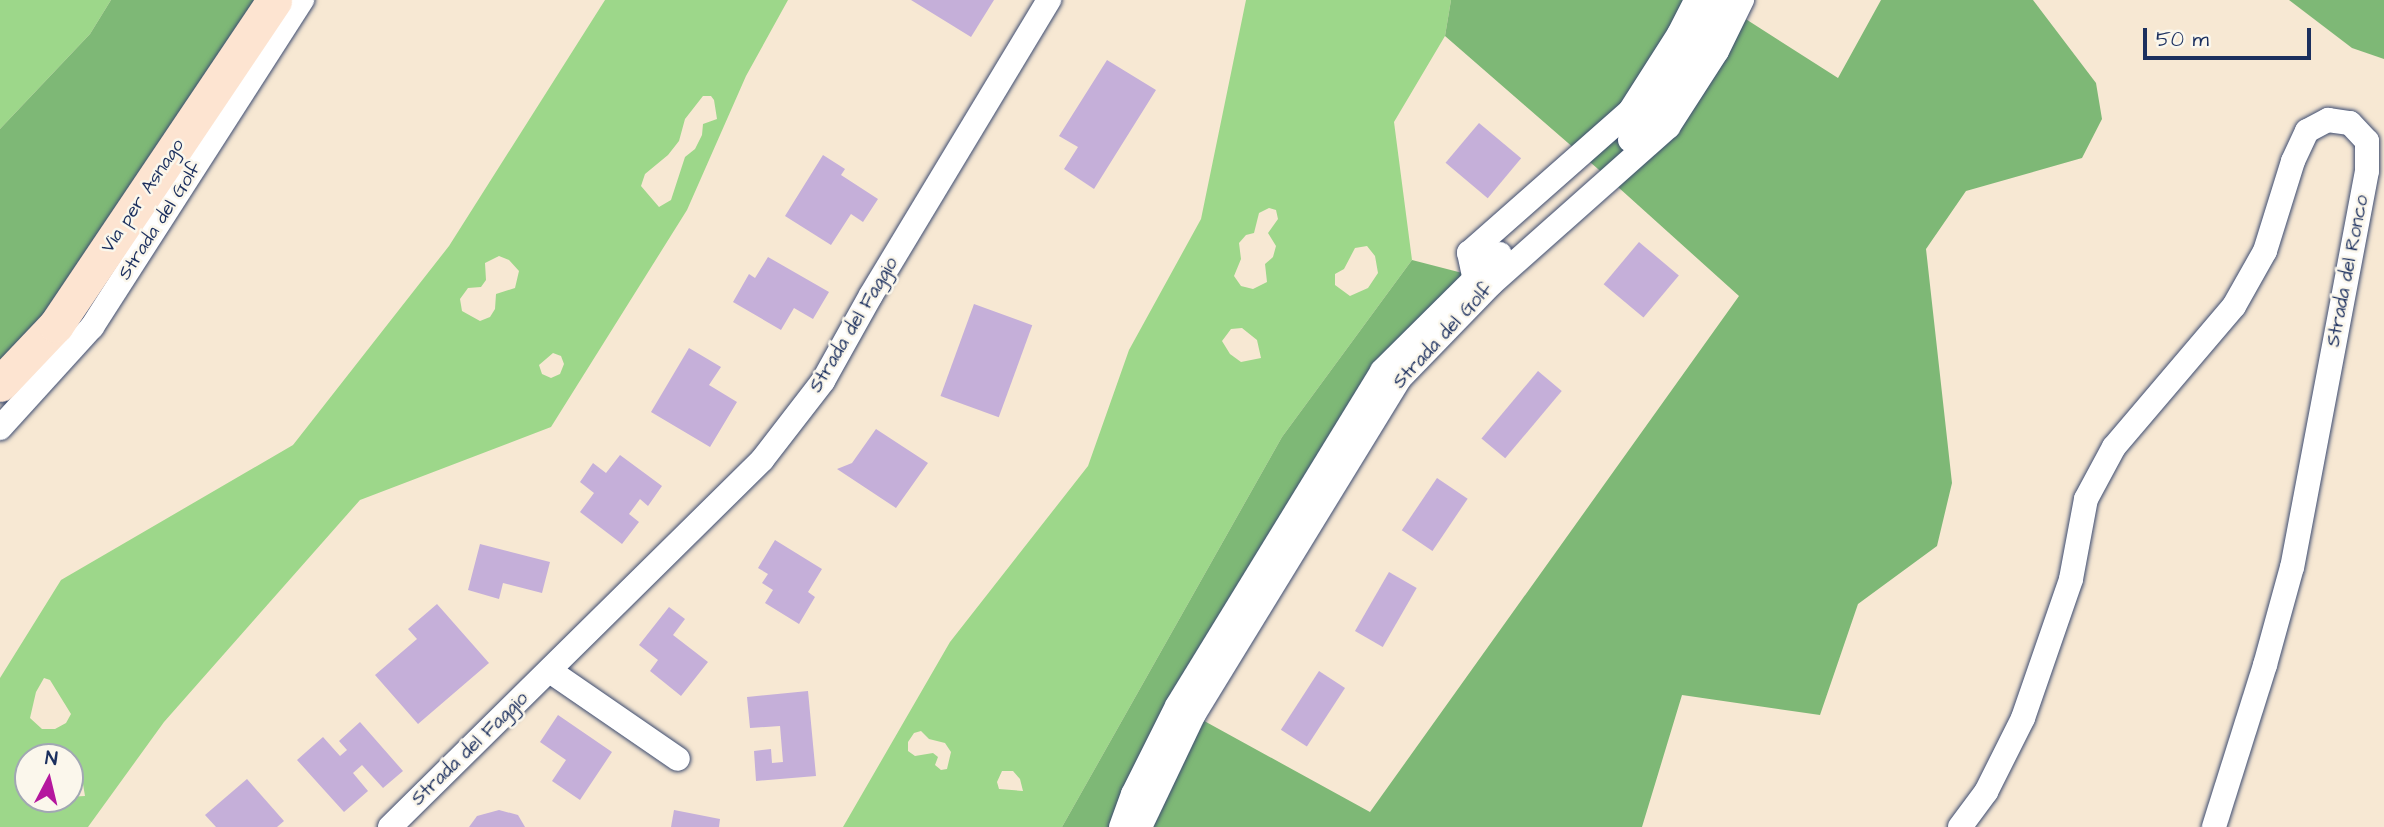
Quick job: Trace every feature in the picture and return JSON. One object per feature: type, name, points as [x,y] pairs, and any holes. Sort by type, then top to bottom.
[{"type":"street","name":"Via per Asnago","points":[[0,384],[56,325],[274,0]]},
{"type":"street","name":"Strada del Golf","points":[[0,428],[92,327],[302,0]]},
{"type":"street","name":"Strada del Faggio","points":[[390,827],[762,460],[823,381],[871,295],[1049,0]]},
{"type":"street","name":"Strada del Golf","points":[[1474,276],[1469,253],[1630,111],[1679,34],[1696,0]]},
{"type":"street","name":"Strada del Golf","points":[[1121,827],[1133,794],[1177,706],[1382,371],[1474,276],[1651,120],[1700,43],[1721,0]]},
{"type":"street","name":"Strada del Golf","points":[[1140,827],[1194,714],[1399,379],[1491,284],[1668,127],[1717,51],[1742,0]]},
{"type":"street","name":"Strada del Ronco","points":[[1960,827],[1986,792],[2023,718],[2071,579],[2086,499],[2115,447],[2234,306],[2265,251],[2293,161],[2307,131],[2328,120],[2350,123],[2367,141],[2367,171],[2292,567],[2266,665],[2214,827]]},
{"type":"street","points":[[550,671],[678,760]]},
{"type":"green space","points":[[0,0],[111,0],[90,34],[0,129]]},
{"type":"green space","points":[[111,0],[274,0],[0,387],[0,129],[90,34]]},
{"type":"green space","points":[[605,0],[788,0],[746,76],[687,210],[551,427],[360,500],[164,722],[88,827],[0,827],[0,678],[61,580],[293,445],[449,246]],"holes":[[[703,96],[711,96],[714,100],[717,119],[703,124],[702,135],[695,149],[685,157],[671,200],[659,207],[641,186],[645,174],[668,155],[679,141],[685,119]],[[499,256],[509,260],[519,271],[515,288],[496,294],[495,309],[490,317],[480,321],[462,311],[460,299],[468,288],[481,287],[486,280],[485,263]],[[553,353],[561,356],[564,364],[560,374],[551,378],[542,374],[539,365]],[[44,678],[50,680],[71,714],[66,723],[55,729],[42,729],[30,718],[36,692]]]},
{"type":"green space","points":[[1246,0],[1451,0],[1445,36],[1394,122],[1412,260],[1282,437],[1062,827],[843,827],[950,642],[1088,466],[1129,350],[1201,219]],"holes":[[[1269,208],[1276,210],[1278,219],[1268,233],[1276,246],[1273,257],[1265,264],[1267,282],[1253,289],[1241,286],[1234,276],[1241,259],[1239,243],[1246,235],[1254,233],[1259,213]],[[1367,246],[1375,256],[1378,273],[1368,288],[1350,296],[1335,285],[1335,274],[1344,269],[1355,248]],[[1242,328],[1257,340],[1261,358],[1241,362],[1230,354],[1222,341],[1231,329]],[[921,731],[929,739],[945,743],[951,752],[947,769],[941,770],[935,765],[938,757],[933,753],[915,756],[908,751],[908,742],[914,733]],[[1002,771],[1013,771],[1020,779],[1023,791],[999,789],[997,782]]]},
{"type":"green space","points":[[1451,0],[1716,0],[1838,78],[1881,0],[2033,0],[2096,83],[2102,119],[2082,158],[1966,191],[1926,249],[1952,483],[1937,546],[1858,604],[1820,715],[1682,695],[1642,827],[1062,827],[1282,437],[1412,260],[1474,276],[1177,706],[1370,812],[1739,296],[1445,36]]},
{"type":"green space","points":[[2289,0],[2384,0],[2384,59],[2352,48]]},
{"type":"building","points":[[911,0],[994,0],[971,37]]},
{"type":"building","points":[[1107,60],[1156,90],[1094,189],[1064,169],[1078,147],[1059,136]]},
{"type":"building","points":[[1479,123],[1521,158],[1488,198],[1446,163]]},
{"type":"building","points":[[823,155],[845,169],[841,175],[878,199],[863,222],[851,214],[831,245],[785,216]]},
{"type":"building","points":[[1639,242],[1679,275],[1643,318],[1604,284]]},
{"type":"building","points":[[768,257],[829,292],[813,319],[794,308],[781,330],[733,302],[749,274],[755,278]]},
{"type":"building","points":[[974,304],[1032,325],[999,417],[940,396]]},
{"type":"building","points":[[689,348],[721,367],[709,385],[737,402],[710,447],[651,412]]},
{"type":"building","points":[[1538,371],[1562,391],[1505,458],[1481,438]]},
{"type":"building","points":[[876,429],[928,463],[896,508],[837,469],[852,463]]},
{"type":"building","points":[[620,455],[662,486],[648,506],[640,499],[629,514],[639,522],[622,544],[580,512],[594,493],[580,482],[593,463],[606,473]]},
{"type":"building","points":[[1437,478],[1468,499],[1432,551],[1402,530]]},
{"type":"building","points":[[775,540],[822,569],[808,592],[815,597],[799,624],[765,603],[773,590],[762,583],[768,574],[758,568]]},
{"type":"building","points":[[480,544],[550,562],[542,593],[503,583],[499,599],[468,590]]},
{"type":"building","points":[[1389,572],[1417,588],[1383,647],[1355,631]]},
{"type":"building","points":[[437,604],[489,663],[418,724],[375,675],[417,639],[408,629]]},
{"type":"building","points":[[669,607],[685,619],[673,635],[708,662],[681,696],[650,671],[658,660],[639,645]]},
{"type":"building","points":[[1319,671],[1345,688],[1307,747],[1281,730]]},
{"type":"building","points":[[808,691],[816,776],[756,781],[754,751],[771,749],[772,763],[783,762],[780,726],[750,728],[747,697]]},
{"type":"building","points":[[558,715],[612,752],[580,800],[552,781],[566,760],[540,742]]},
{"type":"building","points":[[360,722],[403,771],[383,788],[362,765],[353,773],[368,791],[344,812],[297,760],[323,737],[340,756],[347,750],[339,741]]},
{"type":"building","points":[[247,779],[284,821],[277,827],[216,827],[205,815]]},
{"type":"building","points":[[499,810],[518,815],[525,827],[469,827],[477,816]]},
{"type":"building","points":[[674,810],[720,819],[719,827],[671,827]]}]
